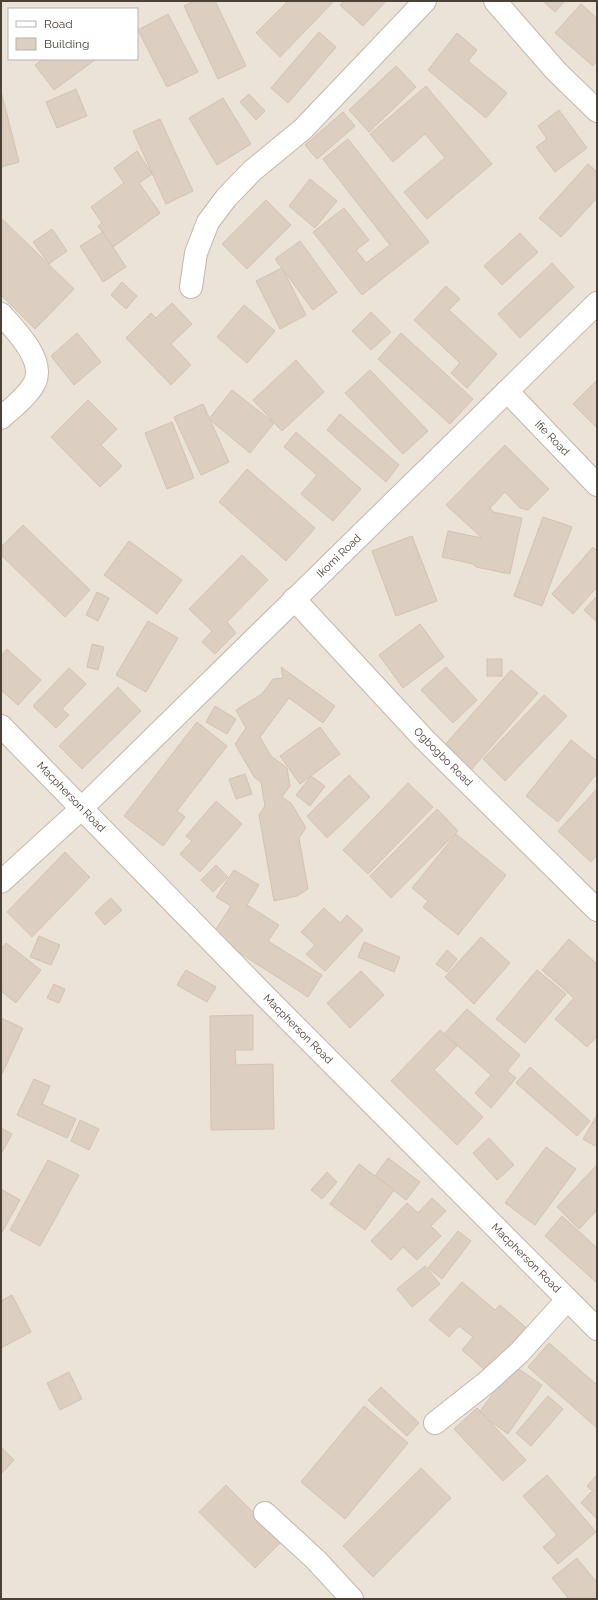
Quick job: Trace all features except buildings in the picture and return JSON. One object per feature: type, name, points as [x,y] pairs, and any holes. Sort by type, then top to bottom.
[{"type":"street","points":[[192,288],[196,254],[208,222],[226,198],[252,171],[303,129],[425,1]]},
{"type":"street","points":[[495,1],[556,71],[597,111]]},
{"type":"street","name":"Ikomi Road","points":[[1,882],[82,808],[597,303]]},
{"type":"street","points":[[1,314],[25,341],[33,356],[38,372],[35,383],[29,391],[1,418]]},
{"type":"street","name":"Ifie Road","points":[[507,391],[597,486]]},
{"type":"street","name":"Ogbogbo Road","points":[[294,599],[424,739],[597,910]]},
{"type":"street","name":"Macpherson Road","points":[[1,726],[264,995],[597,1329]]},
{"type":"street","points":[[435,1422],[487,1382],[519,1353],[568,1300]]},
{"type":"street","points":[[265,1513],[316,1560],[352,1599]]},
{"type":"shaded area","points":[[1,1],[597,1],[597,1599],[1,1599]]}]
